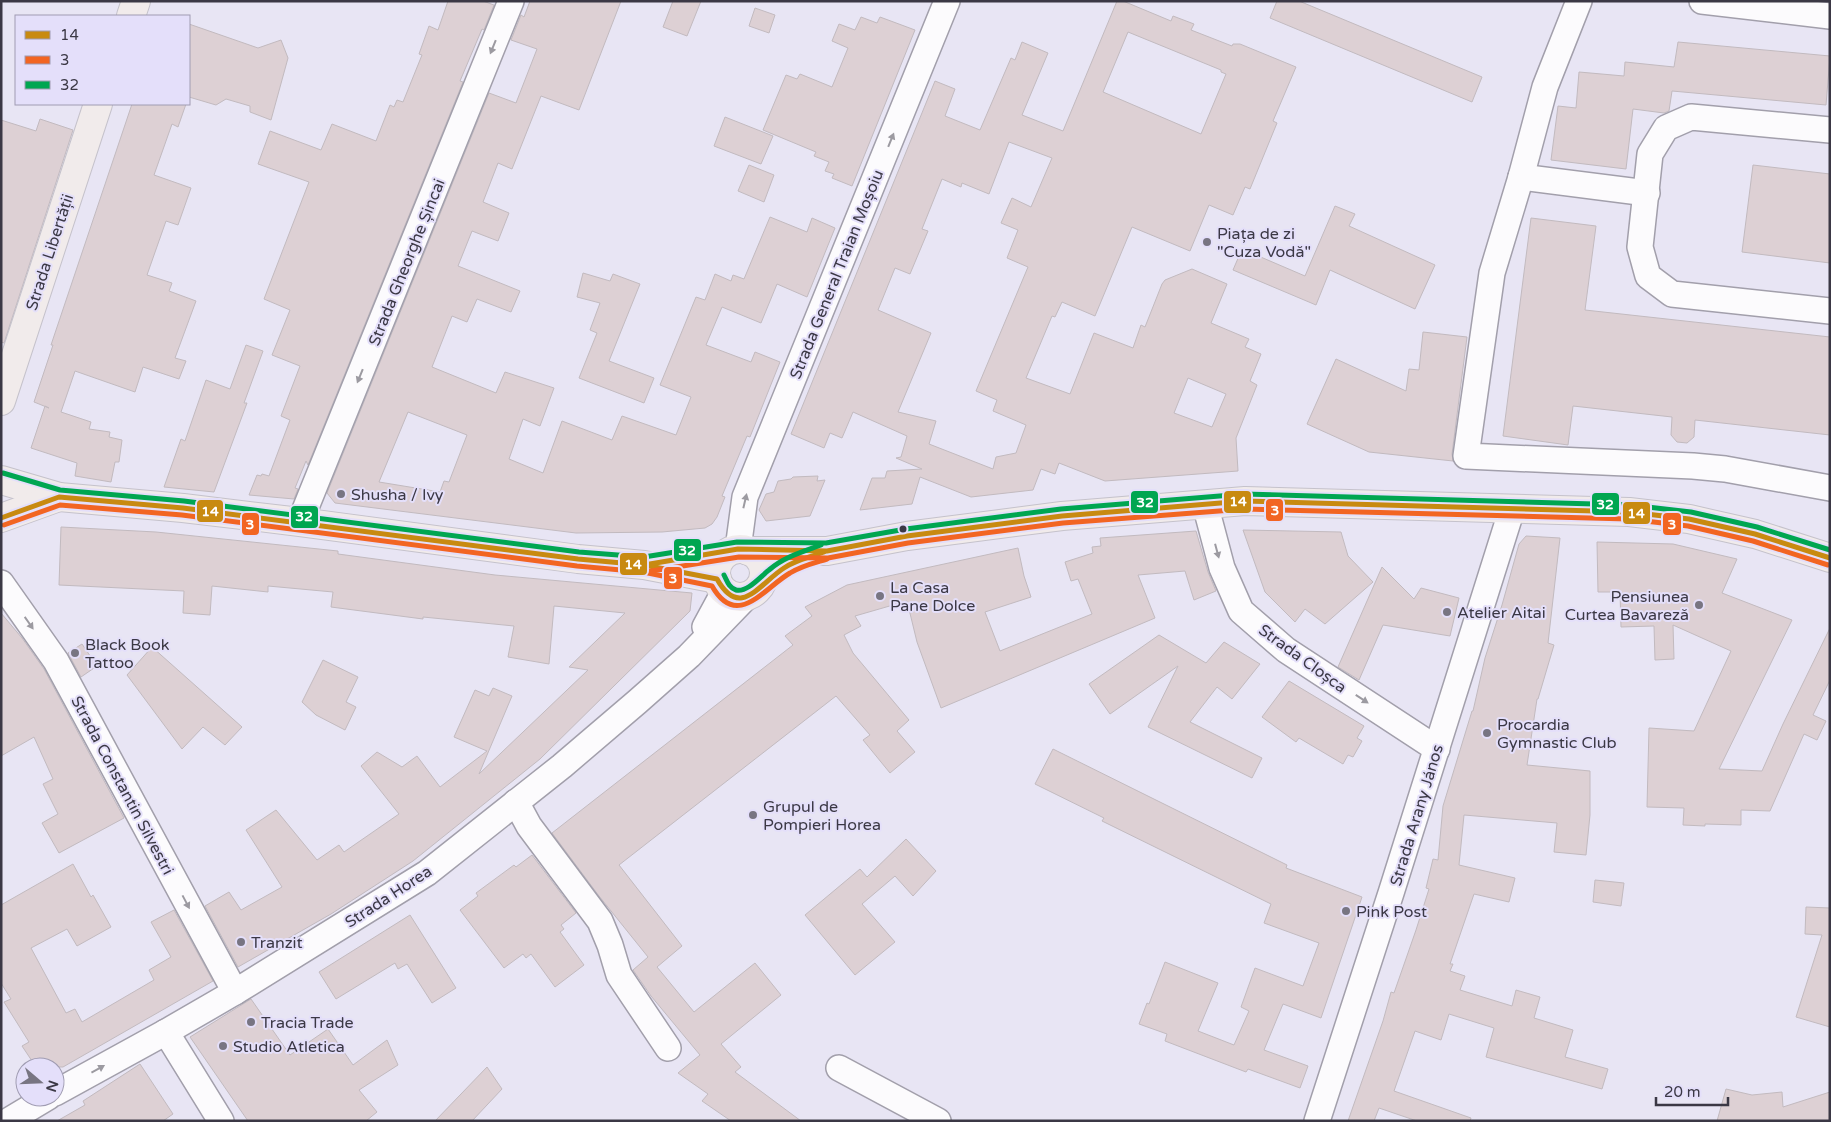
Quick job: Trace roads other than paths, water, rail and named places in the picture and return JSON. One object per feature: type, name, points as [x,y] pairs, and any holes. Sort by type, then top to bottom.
[{"type":"main road","points":[[131,15],[136,1]]},
{"type":"main road","name":"Strada Libertății","points":[[1,401],[98,105]]},
{"type":"main road","points":[[1,481],[59,498],[183,508],[578,559],[644,564],[736,589],[763,580],[764,571],[756,555],[739,551],[723,556],[718,563],[716,571],[736,589]]},
{"type":"main road","points":[[1,481],[5,489],[6,500],[1,513]]},
{"type":"main road","points":[[1,518],[59,498]]},
{"type":"main road","points":[[644,564],[739,551],[827,551],[907,536],[1057,517],[1245,501],[1629,512],[1689,519],[1754,534],[1830,558]]},
{"type":"main road","points":[[736,589],[827,551]]},
{"type":"street","name":"Strada Gheorghe Șincai","points":[[300,522],[511,1]]},
{"type":"street","name":"Strada General Traian Moșoiu","points":[[739,551],[745,497],[947,1]]},
{"type":"street","points":[[1579,1],[1545,87],[1521,177],[1492,273],[1466,456],[1709,467],[1830,488]]},
{"type":"street","points":[[1702,1],[1830,16]]},
{"type":"street","points":[[1830,130],[1691,118],[1666,128],[1650,154],[1640,246],[1648,276],[1672,294],[1830,311]]},
{"type":"street","points":[[1521,177],[1647,193]]},
{"type":"street","name":"Strada Cloșca","points":[[1204,504],[1222,568],[1240,611],[1286,650],[1437,749]]},
{"type":"street","name":"Strada Arany János","points":[[1316,1121],[1437,749],[1512,509]]},
{"type":"street","name":"Strada Constantin Silvestri","points":[[1,584],[56,661],[235,992]]},
{"type":"street","name":"Strada Horea","points":[[65,1087],[235,992],[427,873],[562,766],[689,656],[736,589]]},
{"type":"street","points":[[516,802],[529,826],[600,921],[610,944],[619,975],[668,1048]]},
{"type":"street","points":[[166,1032],[221,1121]]},
{"type":"street","points":[[839,1068],[938,1121]]},
{"type":"street","points":[[8,1121],[31,1107]]},
{"type":"place","name":"Piața de zi \"Cuza Vodă\"","points":[[1207,242]]},
{"type":"place","name":"Shusha / Ivy","points":[[341,494]]},
{"type":"place","name":"La Casa Pane Dolce","points":[[880,596]]},
{"type":"place","name":"Pensiunea Curtea Bavareză","points":[[1699,605]]},
{"type":"place","name":"Atelier Aitai","points":[[1447,612]]},
{"type":"place","name":"Black Book Tattoo","points":[[75,653]]},
{"type":"place","name":"Procardia Gymnastic Club","points":[[1487,733]]},
{"type":"place","name":"Grupul de Pompieri Horea","points":[[753,815]]},
{"type":"place","name":"Pink Post","points":[[1346,911]]},
{"type":"place","name":"Tranzit","points":[[241,942]]},
{"type":"place","name":"Tracia Trade","points":[[251,1022]]},
{"type":"place","name":"Studio Atletica","points":[[223,1046]]}]
